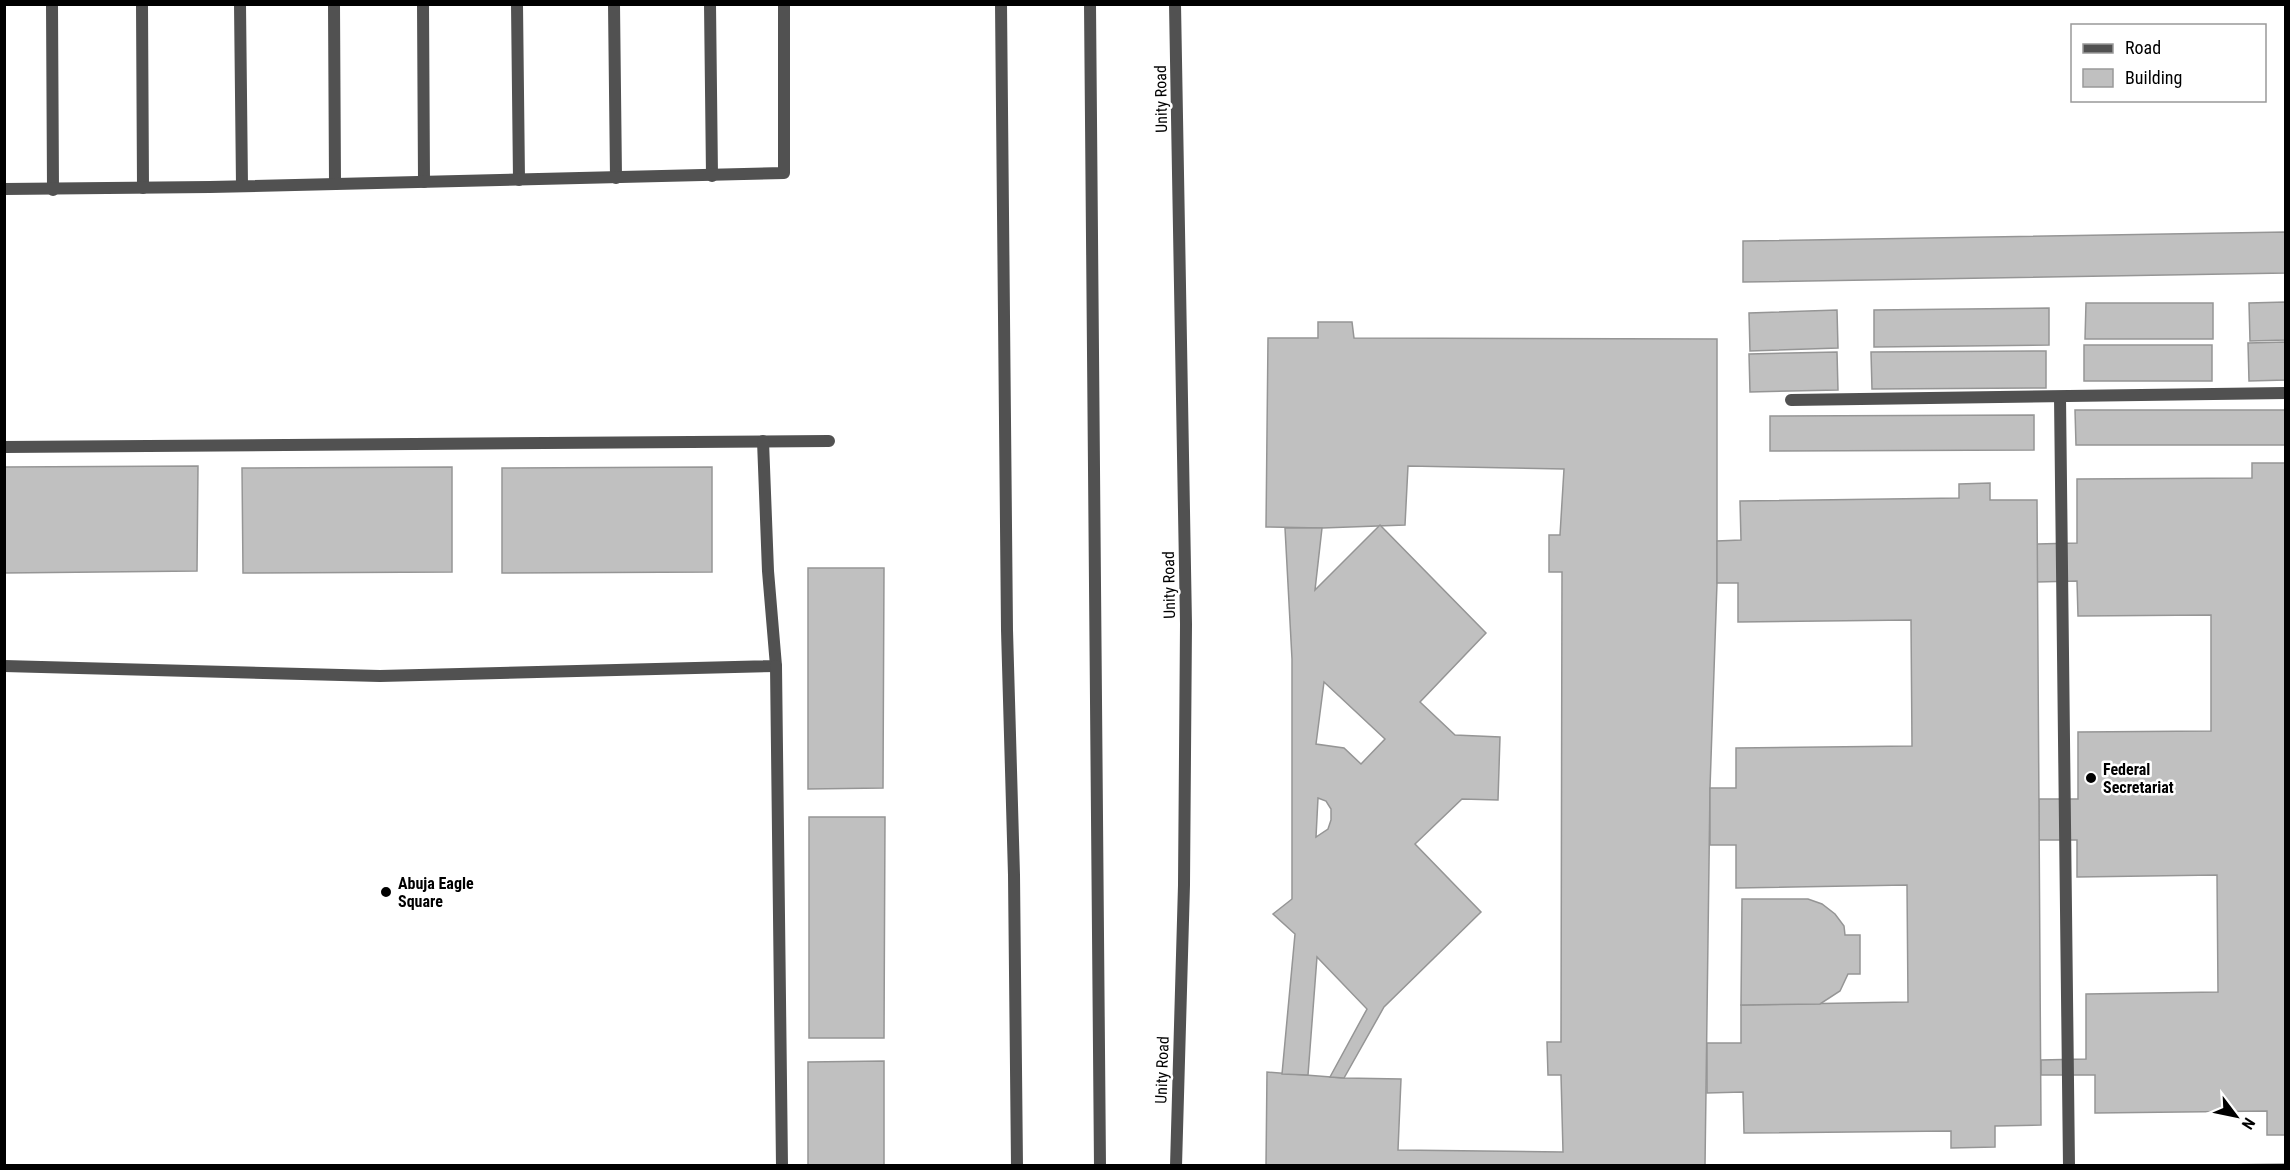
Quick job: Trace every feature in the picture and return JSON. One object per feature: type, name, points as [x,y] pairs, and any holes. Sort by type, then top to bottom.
[{"type":"street","points":[[52,4],[53,190]]},
{"type":"street","points":[[142,4],[143,188]]},
{"type":"street","points":[[240,4],[242,186]]},
{"type":"street","points":[[334,4],[335,184]]},
{"type":"street","points":[[423,4],[424,182]]},
{"type":"street","points":[[517,4],[519,180]]},
{"type":"street","points":[[614,4],[616,178]]},
{"type":"street","points":[[710,4],[712,176]]},
{"type":"street","points":[[4,189],[53,190],[784,173],[784,4]]},
{"type":"street","points":[[1001,4],[1007,630],[1014,875],[1017,1166]]},
{"type":"street","points":[[1090,4],[1100,1166]]},
{"type":"street","name":"Unity Road","points":[[1176,4],[1186,624],[1184,885],[1176,1166]]},
{"type":"street","points":[[1791,400],[2286,393]]},
{"type":"street","points":[[2060,397],[2069,1166]]},
{"type":"street","points":[[763,441],[768,571],[776,666],[782,1166]]},
{"type":"street","points":[[4,447],[829,441]]},
{"type":"street","points":[[4,666],[380,676],[776,666]]},
{"type":"building","points":[[2286,232],[2286,273],[1743,282],[1743,241]]},
{"type":"building","points":[[2286,302],[2286,340],[2250,341],[2249,303]]},
{"type":"building","points":[[2086,303],[2213,303],[2213,339],[2085,339]]},
{"type":"building","points":[[2049,308],[2049,345],[1874,347],[1874,310]]},
{"type":"building","points":[[1837,310],[1838,348],[1750,351],[1749,313]]},
{"type":"building","points":[[1318,322],[1352,322],[1354,338],[1717,339],[1717,583],[1710,788],[1705,1166],[1266,1166],[1267,1072],[1344,1078],[1401,1079],[1398,1150],[1563,1152],[1561,1075],[1548,1075],[1547,1042],[1561,1042],[1562,572],[1549,572],[1549,535],[1560,535],[1564,469],[1408,466],[1405,525],[1322,528],[1266,527],[1268,338],[1318,338]]},
{"type":"building","points":[[2286,342],[2286,380],[2249,381],[2248,343]]},
{"type":"building","points":[[2084,345],[2212,345],[2212,381],[2084,381]]},
{"type":"building","points":[[2046,351],[2046,388],[1872,389],[1871,352]]},
{"type":"building","points":[[1837,352],[1838,390],[1750,392],[1749,354]]},
{"type":"building","points":[[2075,410],[2286,410],[2286,445],[2076,445]]},
{"type":"building","points":[[2034,415],[2034,450],[1770,451],[1770,416]]},
{"type":"building","points":[[2252,463],[2286,463],[2286,1135],[2267,1135],[2267,1111],[2095,1113],[2095,1075],[2041,1075],[2041,1060],[2086,1059],[2086,994],[2218,992],[2217,875],[2077,877],[2077,840],[2039,840],[2039,799],[2078,799],[2078,732],[2211,731],[2211,615],[2078,616],[2077,581],[2037,582],[2037,544],[2077,543],[2077,479],[2252,478]]},
{"type":"building","points":[[198,466],[197,571],[4,573],[4,467]]},
{"type":"building","points":[[452,467],[452,572],[243,573],[242,468]]},
{"type":"building","points":[[712,467],[712,572],[502,573],[502,468]]},
{"type":"building","points":[[1990,483],[1990,500],[2037,500],[2041,1125],[1995,1126],[1995,1147],[1951,1148],[1951,1131],[1744,1133],[1743,1092],[1707,1093],[1707,1043],[1741,1043],[1741,1005],[1908,1002],[1907,885],[1736,888],[1736,845],[1710,845],[1710,788],[1736,788],[1736,748],[1912,746],[1911,620],[1738,622],[1738,583],[1717,583],[1717,541],[1741,540],[1740,501],[1959,498],[1959,484]]},
{"type":"building","points":[[1380,525],[1486,633],[1420,702],[1455,735],[1500,737],[1498,800],[1462,799],[1415,844],[1481,912],[1384,1007],[1344,1078],[1330,1077],[1367,1009],[1317,957],[1308,1075],[1282,1074],[1295,934],[1273,914],[1292,899],[1292,659],[1285,528],[1322,528],[1315,590]],"holes":[[[1324,682],[1385,739],[1361,764],[1344,748],[1316,744]],[[1318,798],[1326,801],[1331,809],[1331,820],[1328,829],[1316,837]]]},
{"type":"building","points":[[808,568],[884,568],[883,788],[808,789]]},
{"type":"building","points":[[809,817],[885,817],[884,1038],[809,1038]]},
{"type":"building","points":[[1742,899],[1808,899],[1822,904],[1835,914],[1844,926],[1845,935],[1860,935],[1860,974],[1848,974],[1840,991],[1820,1004],[1741,1005]]},
{"type":"building","points":[[884,1061],[884,1166],[808,1166],[808,1062]]},
{"type":"building","points":[[2286,1164],[2286,1166],[2219,1166],[2219,1165]]},
{"type":"place","name":"Federal Secretariat","points":[[2091,778]]},
{"type":"place","name":"Abuja Eagle Square","points":[[386,892]]}]
